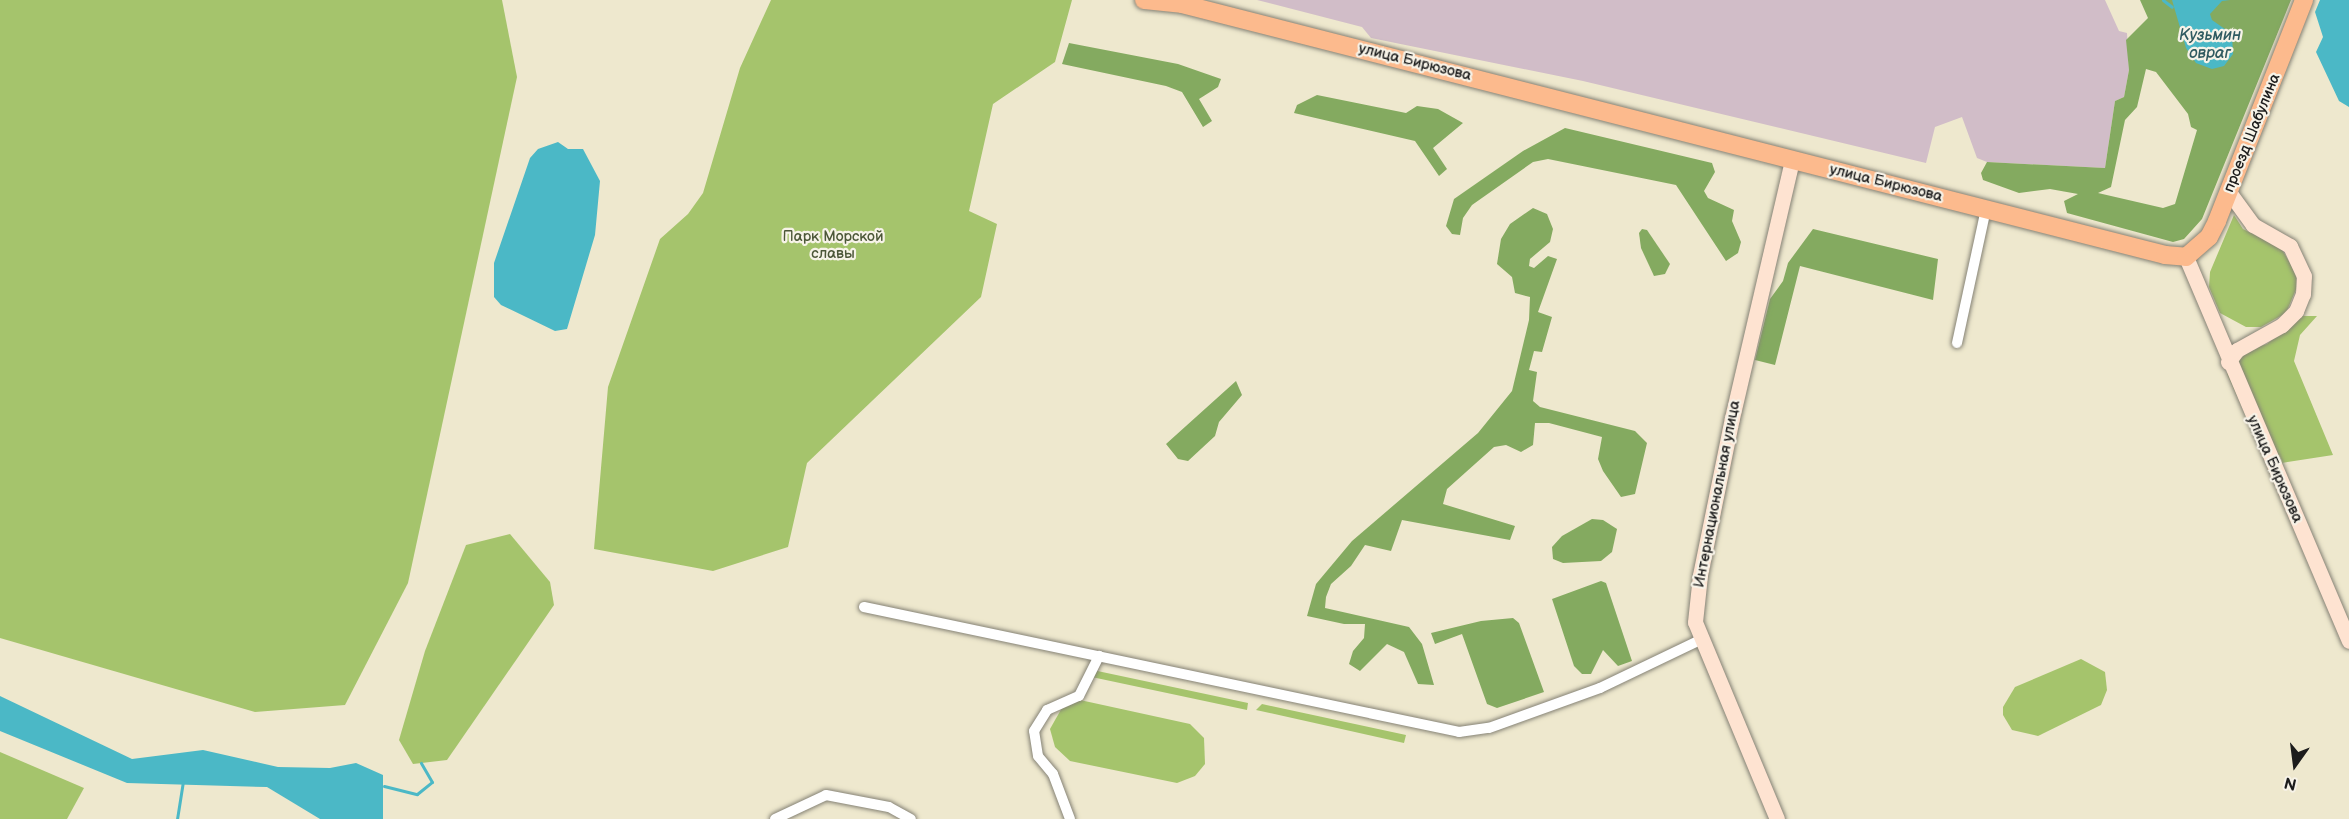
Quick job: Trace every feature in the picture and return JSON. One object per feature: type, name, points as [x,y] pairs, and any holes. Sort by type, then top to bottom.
[{"type":"main road","name":"улица Бирюзова","points":[[1144,0],[1178,2],[1986,209],[2186,257],[2228,362],[2349,641]]},
{"type":"main road","name":"проезд Шабулина","points":[[2186,257],[2209,237],[2229,192],[2304,0]]},
{"type":"main road","name":"Интернациональная улица","points":[[1777,819],[1700,640],[1695,622],[1701,569],[1792,159]]},
{"type":"main road","points":[[2228,362],[2237,350],[2282,325],[2296,311],[2303,294],[2304,276],[2290,246],[2253,225],[2229,192]]},
{"type":"street","points":[[1957,343],[1986,209]]},
{"type":"street","points":[[864,607],[1459,732],[1489,728],[1590,691],[1700,640]]},
{"type":"street","points":[[1070,819],[1053,774],[1038,756],[1034,731],[1047,710],[1079,696],[1099,656]]},
{"type":"street","points":[[775,819],[826,795],[890,807],[911,819]]},
{"type":"shaded area","points":[[1257,0],[2105,0],[2119,31],[2127,33],[2129,70],[2124,97],[2115,101],[2105,168],[1987,162],[1977,158],[1962,117],[1935,127],[1926,163],[1583,81],[1371,38],[1362,27]]},
{"type":"green space","points":[[0,0],[502,0],[517,77],[408,583],[345,705],[255,712],[0,638]]},
{"type":"green space","name":"Парк Морской славы","points":[[771,0],[1072,0],[1055,62],[993,104],[969,211],[997,224],[981,297],[807,463],[788,547],[713,571],[594,549],[608,387],[660,239],[688,214],[703,193],[740,68]]},
{"type":"green space","points":[[2140,0],[2291,0],[2202,219],[2184,239],[2173,242],[2067,213],[2064,201],[2078,194],[2050,189],[2019,193],[1983,180],[1981,173],[1987,162],[2105,168],[2115,101],[2124,97],[2129,70],[2126,40],[2148,18]],"holes":[[[2146,69],[2156,72],[2188,114],[2191,127],[2197,130],[2175,204],[2163,208],[2098,193],[2111,187],[2125,120],[2137,107]]]},
{"type":"green space","points":[[1069,43],[1178,64],[1221,79],[1218,87],[1199,99],[1212,121],[1203,127],[1182,92],[1166,86],[1062,64]]},
{"type":"green space","points":[[1317,95],[1406,113],[1417,106],[1438,109],[1463,123],[1433,148],[1447,169],[1439,176],[1415,141],[1294,113],[1297,105]]},
{"type":"green space","points":[[1565,128],[1712,163],[1715,172],[1704,191],[1708,198],[1734,210],[1732,221],[1741,242],[1738,253],[1726,261],[1676,185],[1548,159],[1533,162],[1472,205],[1463,218],[1460,235],[1452,234],[1446,226],[1454,199],[1523,151]]},
{"type":"green space","points":[[1533,208],[1547,214],[1553,229],[1550,242],[1530,259],[1529,266],[1534,268],[1548,256],[1557,259],[1538,312],[1552,317],[1542,352],[1534,351],[1529,370],[1537,372],[1533,401],[1540,407],[1635,431],[1647,443],[1635,494],[1621,497],[1603,471],[1598,459],[1602,437],[1549,423],[1535,423],[1533,445],[1521,452],[1506,445],[1494,447],[1447,489],[1443,504],[1515,526],[1510,540],[1402,520],[1391,551],[1365,545],[1351,566],[1331,584],[1326,597],[1325,608],[1409,627],[1422,644],[1434,685],[1418,684],[1404,652],[1387,644],[1360,671],[1349,664],[1353,651],[1364,638],[1365,624],[1344,624],[1307,616],[1316,584],[1352,541],[1478,433],[1512,391],[1529,320],[1530,297],[1515,293],[1512,277],[1497,264],[1501,239],[1510,224]]},
{"type":"green space","points":[[2234,215],[2243,229],[2281,248],[2296,273],[2297,287],[2286,313],[2261,327],[2246,327],[2220,313],[2209,287],[2210,272]]},
{"type":"green space","points":[[1642,229],[1647,230],[1670,264],[1665,274],[1654,276],[1641,248],[1639,233]]},
{"type":"green space","points":[[1813,229],[1938,259],[1933,300],[1800,266],[1775,365],[1755,360],[1770,299],[1783,281],[1788,263]]},
{"type":"green space","points":[[2301,316],[2317,316],[2300,335],[2294,361],[2333,455],[2268,465],[2227,374],[2230,363],[2248,350],[2267,344]]},
{"type":"green space","points":[[1236,381],[1242,395],[1219,422],[1215,436],[1188,461],[1178,459],[1166,444]]},
{"type":"green space","points":[[1592,519],[1603,520],[1617,529],[1612,552],[1601,561],[1563,563],[1553,559],[1552,547],[1562,536]]},
{"type":"green space","points":[[510,534],[550,582],[554,605],[447,760],[413,764],[399,740],[425,651],[466,545]]},
{"type":"green space","points":[[1601,581],[1606,583],[1632,661],[1618,666],[1603,650],[1591,674],[1582,674],[1574,666],[1552,599]]},
{"type":"green space","points":[[1513,618],[1519,623],[1544,692],[1497,708],[1487,704],[1462,634],[1435,644],[1431,633],[1481,621]]},
{"type":"green space","points":[[2081,659],[2105,672],[2107,690],[2101,705],[2038,736],[2012,730],[2003,715],[2003,707],[2015,687]]},
{"type":"green space","points":[[1088,669],[1248,703],[1247,710],[1087,676]]},
{"type":"green space","points":[[1080,700],[1190,724],[1204,738],[1205,764],[1195,776],[1177,783],[1070,761],[1055,747],[1050,729],[1063,706]]},
{"type":"green space","points":[[1262,704],[1406,735],[1404,743],[1256,710]]},
{"type":"green space","points":[[0,752],[84,788],[67,819],[0,819]]},
{"type":"water","name":"Кузьмин овраг","points":[[2172,0],[2230,0],[2222,1],[2210,14],[2212,20],[2232,34],[2233,54],[2224,66],[2212,69],[2196,63],[2186,48]]},
{"type":"water","points":[[2320,0],[2349,0],[2349,107],[2339,101],[2316,52],[2323,37],[2315,12]]},
{"type":"water","points":[[558,142],[568,149],[583,149],[600,181],[595,235],[567,329],[555,331],[501,305],[494,297],[494,263],[530,158],[538,149]]},
{"type":"water","points":[[0,696],[132,759],[203,750],[278,767],[330,768],[356,763],[383,775],[383,819],[320,819],[267,787],[127,783],[0,731]]},
{"type":"waterway","points":[[2163,0],[2172,7]]},
{"type":"waterway","points":[[384,786],[417,794],[432,782],[421,763]]},
{"type":"waterway","points":[[177,819],[183,782]]}]
